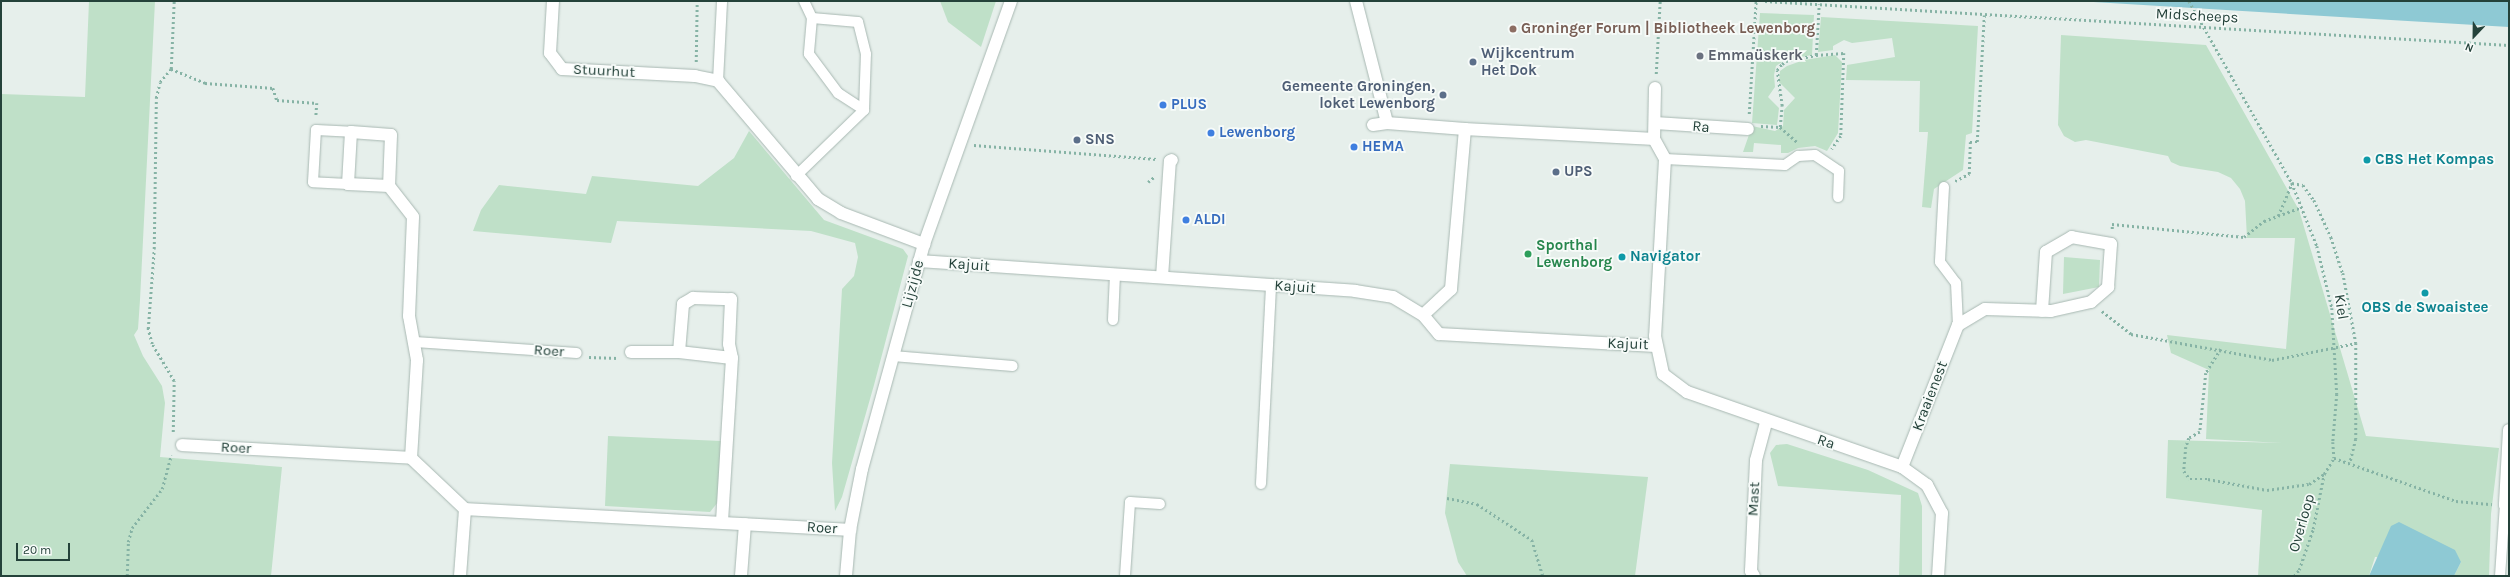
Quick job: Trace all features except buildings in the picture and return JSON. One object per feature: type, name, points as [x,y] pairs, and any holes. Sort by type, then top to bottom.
[{"type":"street","name":"Stuurhut","points":[[553,1],[550,53],[562,69],[695,76],[718,81]]},
{"type":"street","name":"Lijzijde","points":[[846,576],[850,530],[862,469],[919,261],[1011,1]]},
{"type":"street","points":[[1356,1],[1387,123]]},
{"type":"street","points":[[718,81],[796,176],[818,199],[833,209],[924,244]]},
{"type":"street","points":[[1656,88],[1654,139],[1665,159]]},
{"type":"street","points":[[1373,125],[1387,123],[1465,129],[1654,139]]},
{"type":"street","name":"Ra","points":[[1655,124],[1748,127]]},
{"type":"street","points":[[1423,315],[1451,290],[1465,129]]},
{"type":"street","points":[[389,186],[348,184],[351,132],[391,136],[389,186],[413,217],[409,309],[417,360],[411,458],[465,509],[460,576]]},
{"type":"street","name":"Kajuit","points":[[919,261],[1355,291],[1393,297],[1423,315],[1439,334],[1656,346],[1665,159]]},
{"type":"street","points":[[1162,277],[1171,160]]},
{"type":"street","points":[[1958,325],[1985,309],[2042,311],[2051,311],[2091,302],[2108,287],[2112,244],[2072,237],[2046,252],[2042,311]]},
{"type":"street","points":[[679,352],[683,304],[692,298],[731,300],[729,344],[732,358],[722,522]]},
{"type":"street","name":"Kraaienest","points":[[1902,467],[1958,325]]},
{"type":"street","name":"Ra","points":[[1656,346],[1663,374],[1687,392],[1766,422],[1902,467],[1927,485],[1942,513],[1938,576]]},
{"type":"street","points":[[631,352],[679,352],[732,358]]},
{"type":"street","name":"Mast","points":[[1754,576],[1751,571],[1756,460],[1766,422]]},
{"type":"street","points":[[2507,505],[2509,430]]},
{"type":"street","name":"Roer","points":[[177,448],[411,458]]},
{"type":"street","name":"Roer","points":[[465,509],[850,530]]},
{"type":"street","points":[[741,576],[745,524]]},
{"type":"lane","points":[[718,81],[722,1]]},
{"type":"lane","points":[[804,1],[812,18],[809,54],[838,93],[864,110]]},
{"type":"lane","points":[[796,176],[864,110],[866,54],[858,22],[812,18]]},
{"type":"lane","points":[[348,184],[313,182],[316,130],[351,132]]},
{"type":"lane","points":[[1665,159],[1785,165],[1798,156],[1815,155],[1839,171],[1838,196]]},
{"type":"lane","name":"Kraaienest","points":[[1944,187],[1940,262],[1956,283],[1958,325]]},
{"type":"lane","points":[[1113,320],[1115,274]]},
{"type":"lane","points":[[1261,484],[1271,285]]},
{"type":"lane","name":"Roer","points":[[415,342],[577,353]]},
{"type":"lane","points":[[893,356],[1013,366]]},
{"type":"lane","points":[[1125,576],[1130,502],[1160,504]]},
{"type":"lane","points":[[2500,576],[2507,505]]},
{"type":"path","points":[[173,437],[176,397],[174,381],[152,344],[148,329],[154,249],[156,98],[160,82],[171,69],[174,1]]},
{"type":"path","points":[[695,76],[697,1]]},
{"type":"path","points":[[1656,88],[1660,1]]},
{"type":"path","points":[[1756,1],[1748,127],[1780,127],[1794,136],[1804,156]]},
{"type":"path","name":"Midscheeps","points":[[1765,1],[1810,2],[1819,4],[1984,15],[2509,45]]},
{"type":"path","name":"Kiel","points":[[2190,1],[2292,183],[2317,246],[2332,308],[2335,345],[2337,394],[2333,442],[2334,458]]},
{"type":"path","points":[[1816,56],[1819,4]]},
{"type":"path","points":[[1944,187],[1969,174],[1970,142],[1977,142],[1984,15]]},
{"type":"path","points":[[1780,127],[1782,106],[1777,70],[1786,61],[1844,53],[1841,136],[1824,160]]},
{"type":"path","points":[[171,69],[205,84],[273,88],[277,100],[317,103],[316,130]]},
{"type":"path","points":[[960,144],[1171,160]]},
{"type":"path","points":[[1148,182],[1171,160]]},
{"type":"path","points":[[2278,216],[2292,183],[2303,184],[2314,200],[2331,237],[2343,273],[2356,343],[2356,439],[2350,463]]},
{"type":"path","points":[[2112,244],[2112,224],[2244,237],[2264,221],[2302,207]]},
{"type":"path","points":[[2091,302],[2131,334],[2221,349],[2272,360],[2335,345],[2356,343]]},
{"type":"path","points":[[2221,349],[2206,373],[2200,432],[2189,438],[2186,447],[2184,471],[2190,479],[2215,480],[2267,490],[2309,484],[2324,474],[2334,458],[2456,501],[2507,505]]},
{"type":"path","name":"Roer","points":[[577,353],[580,356],[626,359],[631,352]]},
{"type":"path","points":[[127,576],[128,542],[132,528],[162,489],[177,448]]},
{"type":"path","name":"Overloop","points":[[2294,576],[2299,570],[2313,529],[2324,474]]},
{"type":"path","points":[[1447,498],[1477,504],[1532,540],[1543,576]]},
{"type":"green space","points":[[89,1],[155,1],[140,300],[138,329],[134,335],[143,356],[162,386],[165,403],[160,457],[282,467],[271,576],[1,576],[1,94],[85,97]]},
{"type":"green space","points":[[940,1],[996,1],[981,47],[948,22]]},
{"type":"green space","points":[[1760,13],[1814,15],[1812,55],[1785,60],[1776,66],[1774,75],[1775,87],[1768,97],[1779,108],[1777,125],[1752,123]]},
{"type":"green space","points":[[1821,17],[1978,26],[1972,133],[1966,135],[1963,170],[1934,189],[1931,208],[1922,207],[1928,132],[1919,132],[1920,81],[1846,80],[1847,65],[1895,57],[1892,38],[1852,43],[1844,40],[1833,46],[1833,50],[1818,52]]},
{"type":"green space","points":[[2061,35],[2206,45],[2299,210],[2366,436],[2499,448],[2491,514],[2489,576],[2454,576],[2461,562],[2375,557],[2369,576],[2258,576],[2262,510],[2166,498],[2168,440],[2282,443],[2206,439],[2209,370],[2171,353],[2167,335],[2286,349],[2295,238],[2247,238],[2245,201],[2240,189],[2231,178],[2218,172],[2180,166],[2171,162],[2168,156],[2086,140],[2075,142],[2064,136],[2058,125]]},
{"type":"green space","points":[[1835,55],[1842,62],[1838,133],[1827,151],[1815,146],[1798,148],[1788,153],[1781,153],[1781,145],[1754,143],[1753,152],[1743,152],[1752,126],[1775,131],[1783,126],[1784,110],[1795,98],[1779,82],[1780,71],[1787,66],[1804,60]]},
{"type":"green space","points":[[749,131],[824,220],[903,249],[908,256],[874,385],[842,497],[835,511],[832,463],[842,289],[854,276],[858,257],[855,243],[811,231],[617,221],[611,243],[473,231],[481,210],[499,185],[586,194],[592,176],[698,186],[734,158]]},
{"type":"green space","points":[[2064,257],[2100,260],[2099,287],[2063,294]]},
{"type":"green space","points":[[608,436],[721,441],[718,502],[710,512],[605,506]]},
{"type":"green space","points":[[1787,444],[1868,470],[1918,493],[1922,506],[1922,576],[1899,576],[1901,495],[1778,486],[1770,453],[1776,445]]},
{"type":"green space","points":[[1450,464],[1648,477],[1635,576],[1467,576],[1458,562],[1445,513]]},
{"type":"water","points":[[2077,1],[2509,1],[2509,27],[2374,19]]},
{"type":"water","points":[[2399,522],[2455,550],[2461,562],[2454,576],[2369,576],[2391,526]]},
{"type":"place","name":"Groninger Forum | Bibliotheek Lewenborg","points":[[1513,29]]},
{"type":"place","name":"Emmaüskerk","points":[[1700,56]]},
{"type":"place","name":"Wijkcentrum Het Dok","points":[[1473,62]]},
{"type":"place","name":"Gemeente Groningen, loket Lewenborg","points":[[1443,95]]},
{"type":"place","name":"PLUS","points":[[1163,105]]},
{"type":"place","name":"Lewenborg","points":[[1211,133]]},
{"type":"place","name":"SNS","points":[[1077,140]]},
{"type":"place","name":"HEMA","points":[[1354,147]]},
{"type":"place","name":"CBS Het Kompas","points":[[2367,160]]},
{"type":"place","name":"UPS","points":[[1556,172]]},
{"type":"place","name":"ALDI","points":[[1186,220]]},
{"type":"place","name":"Sporthal Lewenborg","points":[[1528,254]]},
{"type":"place","name":"Navigator","points":[[1622,257]]},
{"type":"place","name":"OBS de Swoaistee","points":[[2425,293]]}]
